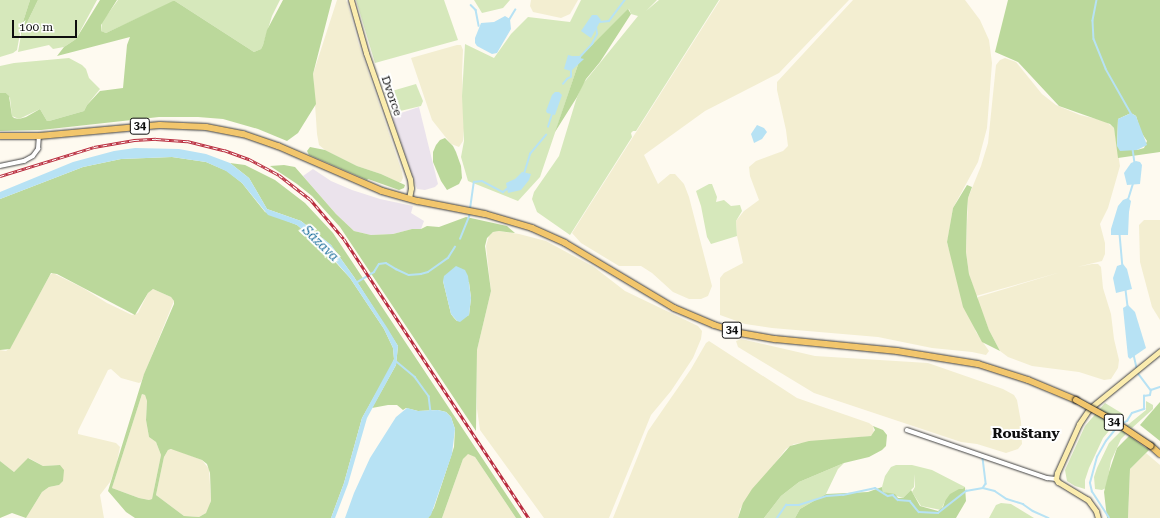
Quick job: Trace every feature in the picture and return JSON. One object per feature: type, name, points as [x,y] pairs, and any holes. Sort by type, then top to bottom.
[{"type":"main road","name":"34","points":[[0,136],[39,136],[139,126],[187,125],[225,130],[278,146],[366,185],[409,198],[497,218],[544,233],[575,249],[654,297],[714,325],[740,333],[776,339],[897,351],[978,364],[1028,380],[1076,400],[1109,418],[1151,446],[1160,454]]},
{"type":"street","name":"Dvorce","points":[[351,0],[366,52],[410,179],[411,188],[409,198]]},
{"type":"street","points":[[0,166],[24,161],[33,156],[38,149],[39,136]]},
{"type":"street","points":[[1056,479],[1057,473],[1077,429],[1089,409],[1160,350]]},
{"type":"street","points":[[907,430],[1047,478],[1056,479],[1060,484],[1088,500],[1096,511],[1098,518]]},
{"type":"shaded area","points":[[337,0],[346,0],[348,5],[358,42],[402,172],[403,178],[401,182],[357,166],[325,150],[319,145],[313,74]]},
{"type":"shaded area","points":[[531,0],[578,0],[570,14],[561,18],[533,12],[530,6]]},
{"type":"shaded area","points":[[720,0],[849,0],[779,73],[705,111],[644,155],[658,184],[670,174],[675,174],[684,184],[689,197],[712,286],[708,296],[701,299],[689,299],[673,292],[652,273],[641,266],[619,266],[581,243],[572,233]]},
{"type":"shaded area","points":[[853,0],[965,0],[980,20],[989,40],[992,63],[987,128],[978,162],[953,208],[947,243],[976,332],[989,351],[986,355],[932,348],[878,337],[772,328],[745,324],[720,315],[720,278],[724,273],[743,263],[737,236],[736,221],[744,211],[759,200],[750,176],[749,167],[756,161],[783,151],[788,146],[777,90],[777,82]]},
{"type":"shaded area","points":[[461,45],[463,50],[462,73],[464,128],[463,141],[459,147],[451,144],[432,120],[411,58]]},
{"type":"shaded area","points":[[1005,58],[1016,62],[1042,94],[1056,105],[1080,115],[1105,121],[1114,128],[1120,166],[1108,208],[1100,224],[1105,243],[1105,254],[1102,261],[1077,267],[1098,264],[1101,267],[1103,288],[1111,314],[1114,339],[1119,360],[1118,368],[1111,379],[1104,380],[1079,372],[1032,366],[1008,357],[1000,351],[989,330],[978,302],[978,297],[1061,272],[976,296],[969,274],[966,252],[968,198],[981,166],[988,143],[996,65],[1000,60]]},
{"type":"shaded area","points":[[419,107],[438,184],[435,187],[425,190],[417,189],[392,116]]},
{"type":"shaded area","points":[[313,169],[331,181],[352,190],[380,199],[413,206],[411,213],[424,221],[421,229],[412,229],[393,234],[371,235],[354,231],[336,214],[303,176]]},
{"type":"shaded area","points":[[1144,220],[1160,220],[1160,320],[1152,307],[1140,262],[1139,225]]},
{"type":"shaded area","points":[[499,231],[519,234],[546,241],[594,267],[625,291],[698,326],[702,331],[701,339],[693,358],[671,391],[651,415],[609,518],[544,518],[480,430],[477,409],[477,350],[491,291],[486,246],[489,236],[493,232]]},
{"type":"shaded area","points":[[53,273],[132,315],[138,313],[148,293],[153,289],[171,297],[174,301],[141,382],[139,383],[121,378],[111,369],[108,370],[78,431],[78,434],[116,443],[120,447],[116,467],[110,482],[100,495],[104,518],[26,518],[42,492],[49,487],[59,485],[60,465],[43,466],[29,458],[14,472],[0,461],[0,350],[6,351],[10,348],[50,275]]},
{"type":"shaded area","points":[[741,339],[815,356],[928,363],[1003,389],[1014,395],[1017,400],[1021,422],[1022,444],[1018,449],[1006,453],[977,444],[961,442],[814,393],[738,347],[736,341]]},
{"type":"shaded area","points":[[709,341],[797,398],[869,423],[873,426],[874,434],[871,436],[794,444],[786,449],[740,509],[738,518],[613,518],[648,431],[691,369],[706,343]]},
{"type":"shaded area","points":[[142,394],[145,395],[147,401],[146,420],[149,437],[156,442],[161,455],[152,499],[149,500],[112,488]]},
{"type":"shaded area","points":[[173,449],[202,460],[209,469],[211,501],[206,513],[199,517],[184,516],[156,495],[164,457],[168,450]]},
{"type":"shaded area","points":[[468,453],[475,457],[516,518],[442,518],[463,459]]},
{"type":"shaded area","points":[[1146,453],[1160,465],[1160,518],[1128,518],[1130,469]]},
{"type":"green space","points":[[0,0],[30,0],[21,28],[17,50],[13,53],[0,57]]},
{"type":"green space","points":[[30,0],[38,0],[21,35],[21,28]]},
{"type":"green space","points":[[38,0],[97,0],[76,39],[64,47],[53,49],[49,45],[18,52],[21,35]]},
{"type":"green space","points":[[100,0],[117,0],[101,25],[101,31],[106,33],[175,1],[254,52],[261,49],[267,30],[283,0],[332,0],[313,74],[316,104],[298,133],[287,141],[258,129],[223,119],[198,117],[159,117],[41,130],[0,131],[0,93],[6,93],[9,96],[12,116],[14,118],[19,119],[26,117],[40,109],[47,121],[49,121],[84,111],[87,105],[100,91],[123,88],[127,45],[130,37],[57,56],[64,47],[76,39]]},
{"type":"green space","points":[[118,0],[280,0],[272,16],[261,49],[254,52],[175,1],[106,33],[101,31],[102,22]]},
{"type":"green space","points":[[356,0],[444,0],[458,40],[375,63]]},
{"type":"green space","points":[[474,0],[510,0],[503,8],[482,13]]},
{"type":"green space","points":[[581,0],[657,0],[646,11],[659,0],[719,0],[636,131],[631,133],[632,137],[570,235],[537,212],[532,199],[534,192],[559,156],[582,85],[638,16],[631,14],[629,9],[581,56],[540,177],[518,201],[468,181],[461,157],[464,141],[462,96],[465,44],[494,58],[511,34],[528,17],[570,22]]},
{"type":"green space","points":[[1008,0],[1160,0],[1160,152],[1118,158],[1114,128],[1110,124],[1059,106],[1018,62],[995,52]],"holes":[[[1131,113],[1136,116],[1141,132],[1147,141],[1144,148],[1137,150],[1117,146],[1118,119]]]},
{"type":"green space","points":[[628,9],[631,14],[600,62],[586,79],[577,97],[555,132],[581,56]]},
{"type":"green space","points":[[69,58],[86,69],[89,78],[100,89],[84,111],[49,121],[47,121],[40,109],[19,119],[12,116],[10,98],[6,93],[0,93],[0,66],[14,63]]},
{"type":"green space","points":[[416,84],[423,101],[421,106],[392,113],[385,93]]},
{"type":"green space","points":[[445,138],[453,146],[456,152],[461,166],[462,178],[459,184],[447,190],[441,181],[433,162],[433,152],[436,145],[440,140]]},
{"type":"green space","points":[[310,147],[325,150],[357,166],[381,174],[405,185],[404,188],[399,190],[368,179],[367,180],[309,155],[307,151]]},
{"type":"green space","points":[[172,157],[206,162],[227,171],[242,183],[265,212],[297,225],[316,241],[350,278],[384,329],[393,348],[394,359],[362,418],[344,483],[331,518],[135,518],[126,512],[108,491],[144,374],[174,304],[171,297],[153,289],[148,293],[135,315],[57,274],[51,273],[10,349],[0,350],[0,199],[83,167],[121,159]],"holes":[[[142,394],[145,395],[147,401],[146,420],[149,437],[156,442],[161,455],[152,499],[149,500],[112,488]],[[171,449],[202,460],[207,464],[210,473],[211,501],[206,513],[199,517],[184,516],[156,495],[164,457],[168,450]]]},
{"type":"green space","points":[[230,163],[245,165],[275,180],[305,203],[333,233],[522,518],[516,518],[475,457],[468,454],[463,459],[442,518],[428,518],[434,508],[454,447],[455,429],[451,417],[446,412],[438,410],[418,411],[406,408],[403,410],[397,405],[372,408],[396,365],[398,346],[354,277],[331,245],[301,221],[267,209],[249,178]]},
{"type":"green space","points":[[284,165],[295,167],[336,214],[354,231],[371,235],[393,234],[412,229],[421,229],[427,226],[439,227],[466,217],[507,226],[515,233],[499,231],[493,232],[487,238],[485,246],[491,291],[477,350],[476,431],[340,227],[312,196],[270,166]],"holes":[[[443,281],[469,282],[471,298],[469,315],[457,321],[451,314]]]},
{"type":"green space","points":[[709,184],[712,184],[717,197],[716,202],[724,200],[731,206],[740,205],[742,211],[736,221],[737,236],[711,244],[707,237],[701,206],[696,191]]},
{"type":"green space","points":[[967,185],[972,187],[968,198],[967,212],[966,252],[969,274],[989,330],[1000,351],[982,342],[963,307],[947,242],[953,208]]},
{"type":"green space","points":[[1146,401],[1153,405],[1153,409],[1132,428],[1128,426],[1124,432],[1126,434],[1121,439],[1111,461],[1106,488],[1102,490],[1095,489],[1094,477],[1109,443],[1124,428],[1146,410]]},
{"type":"green space","points":[[1160,402],[1160,441],[1140,425]]},
{"type":"green space","points":[[1105,403],[1123,414],[1103,438],[1089,468],[1085,480],[1085,489],[1075,486],[1067,481],[1065,470],[1085,426]]},
{"type":"green space","points":[[873,426],[883,430],[887,435],[886,446],[882,450],[869,457],[844,463],[799,482],[781,496],[764,518],[738,518],[743,503],[752,489],[790,446],[809,441],[871,436],[875,430]]},
{"type":"green space","points":[[1129,436],[1149,450],[1130,469],[1128,518],[1107,518],[1104,492],[1109,472],[1117,448]]},
{"type":"green space","points":[[28,458],[43,466],[60,465],[64,470],[63,481],[59,485],[49,487],[42,492],[26,518],[12,513],[0,518],[0,461],[14,472]]},
{"type":"green space","points":[[844,463],[838,469],[826,494],[800,509],[795,518],[764,518],[781,496],[799,482]]},
{"type":"green space","points":[[896,465],[912,465],[932,470],[965,487],[964,490],[945,501],[941,510],[921,506],[912,492],[915,487],[915,474],[914,487],[903,498],[883,492],[882,487],[885,476],[891,467]]},
{"type":"green space","points":[[882,487],[883,492],[895,494],[898,498],[903,498],[911,490],[920,506],[938,511],[943,507],[950,494],[965,487],[966,501],[956,518],[795,518],[800,509],[826,494],[868,492]]},
{"type":"green space","points":[[1001,503],[1011,504],[1034,518],[989,518],[996,505]]},
{"type":"water","points":[[592,15],[597,15],[601,20],[591,38],[581,31]]},
{"type":"water","points":[[505,16],[510,19],[511,29],[497,53],[492,54],[477,46],[475,43],[475,38],[481,23],[494,22]]},
{"type":"water","points":[[568,55],[584,59],[571,71],[564,69]]},
{"type":"water","points":[[555,92],[559,92],[562,95],[555,115],[547,113],[546,111],[552,95]]},
{"type":"water","points":[[1131,113],[1136,116],[1147,145],[1137,150],[1120,151],[1117,146],[1118,119]]},
{"type":"water","points":[[757,125],[764,128],[767,132],[762,139],[754,143],[751,134]]},
{"type":"water","name":"Sázava","points":[[135,148],[179,149],[206,154],[230,163],[249,178],[267,209],[301,221],[331,245],[354,277],[398,346],[396,365],[367,418],[348,484],[335,518],[331,518],[344,483],[362,418],[394,359],[393,348],[384,329],[350,278],[324,248],[297,225],[268,215],[242,183],[226,171],[206,162],[172,157],[121,159],[83,167],[0,199],[0,192],[73,162],[114,151]]},
{"type":"water","points":[[1136,161],[1140,162],[1142,165],[1140,184],[1127,185],[1124,173],[1131,163]]},
{"type":"water","points":[[522,172],[531,174],[529,180],[521,190],[508,193],[506,183],[515,179]]},
{"type":"water","points":[[1128,198],[1131,201],[1128,235],[1111,235],[1111,229],[1118,206],[1123,200]]},
{"type":"water","points":[[1123,264],[1127,269],[1132,289],[1116,293],[1113,278],[1117,266]]},
{"type":"water","points":[[456,266],[465,270],[468,276],[471,298],[469,315],[460,322],[457,321],[451,314],[443,281],[444,276]]},
{"type":"water","points":[[1128,305],[1135,312],[1146,348],[1130,359],[1128,357],[1123,308]]},
{"type":"water","points":[[407,408],[418,411],[438,410],[446,412],[451,417],[455,429],[452,454],[431,515],[428,518],[345,518],[354,493],[370,458],[396,417]]},
{"type":"waterway","points":[[600,22],[609,21],[625,0]]},
{"type":"waterway","points":[[1097,0],[1093,21],[1094,39],[1106,69],[1131,113]]},
{"type":"waterway","points":[[471,5],[476,10],[479,26]]},
{"type":"waterway","points":[[509,20],[515,10]]},
{"type":"waterway","points":[[574,57],[580,57],[592,44],[597,34],[596,27]]},
{"type":"waterway","points":[[563,84],[571,77],[571,70]]},
{"type":"waterway","points":[[548,127],[552,114]]},
{"type":"waterway","points":[[524,174],[530,154],[546,135]]},
{"type":"waterway","points":[[1133,149],[1135,163]]},
{"type":"waterway","points":[[470,209],[474,182],[482,181],[503,192],[507,189]]},
{"type":"waterway","points":[[1128,200],[1133,184]]},
{"type":"waterway","points":[[460,239],[470,213]]},
{"type":"waterway","points":[[1120,234],[1123,266]]},
{"type":"waterway","points":[[356,283],[374,272],[379,264],[386,263],[409,275],[428,272],[448,258],[455,247]]},
{"type":"waterway","points":[[1126,290],[1128,306]]},
{"type":"waterway","points":[[1134,355],[1138,373],[1151,390]]},
{"type":"waterway","points":[[396,361],[415,377],[429,396],[431,412]]},
{"type":"waterway","points":[[1121,424],[1127,421],[1132,413],[1144,409],[1144,396],[1150,395],[1151,390],[1160,387]]},
{"type":"waterway","points":[[1109,518],[1092,492],[1090,483],[1097,457],[1106,441],[1118,426]]},
{"type":"waterway","points":[[983,458],[986,484],[984,487]]},
{"type":"waterway","points":[[777,518],[786,505],[799,505],[827,496],[843,495],[875,488],[888,496],[893,495],[898,500],[910,501],[919,512],[938,513],[966,491],[983,488],[995,491],[1007,499],[1023,504],[1033,511],[1049,518]]},
{"type":"railway","points":[[0,176],[94,147],[134,140],[156,139],[187,141],[224,150],[249,159],[279,175],[310,199],[344,239],[529,518]]},
{"type":"district","name":"Rouštany","points":[[1026,433]]}]
